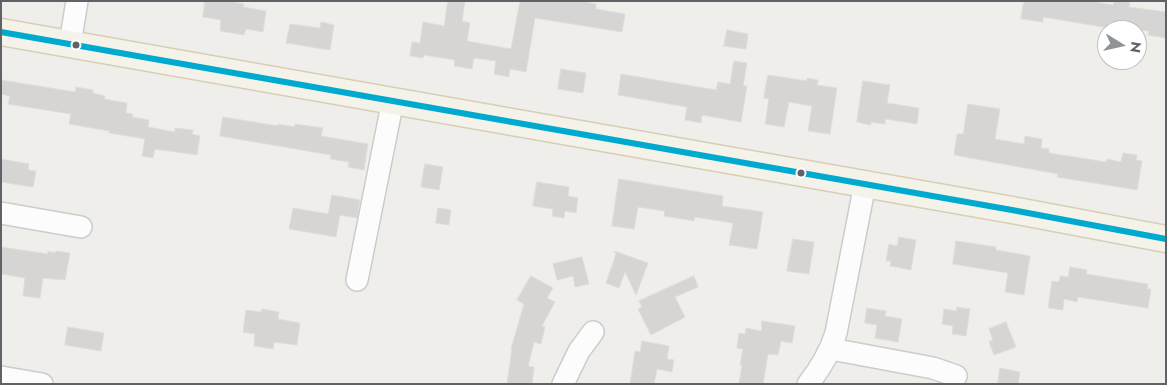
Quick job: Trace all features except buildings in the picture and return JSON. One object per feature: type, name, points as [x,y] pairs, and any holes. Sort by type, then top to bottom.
[{"type":"main road","points":[[1,32],[393,100],[1166,239]]},
{"type":"street","points":[[70,44],[77,1]]},
{"type":"street","points":[[357,280],[393,100]]},
{"type":"street","points":[[808,384],[831,349],[840,318],[865,184]]},
{"type":"street","points":[[1,213],[81,227]]},
{"type":"street","points":[[563,384],[579,351],[593,332]]},
{"type":"street","points":[[831,349],[933,368],[956,376]]},
{"type":"street","points":[[1,377],[42,384]]},
{"type":"transit line","points":[[1,32],[1012,210],[1166,239]]}]
